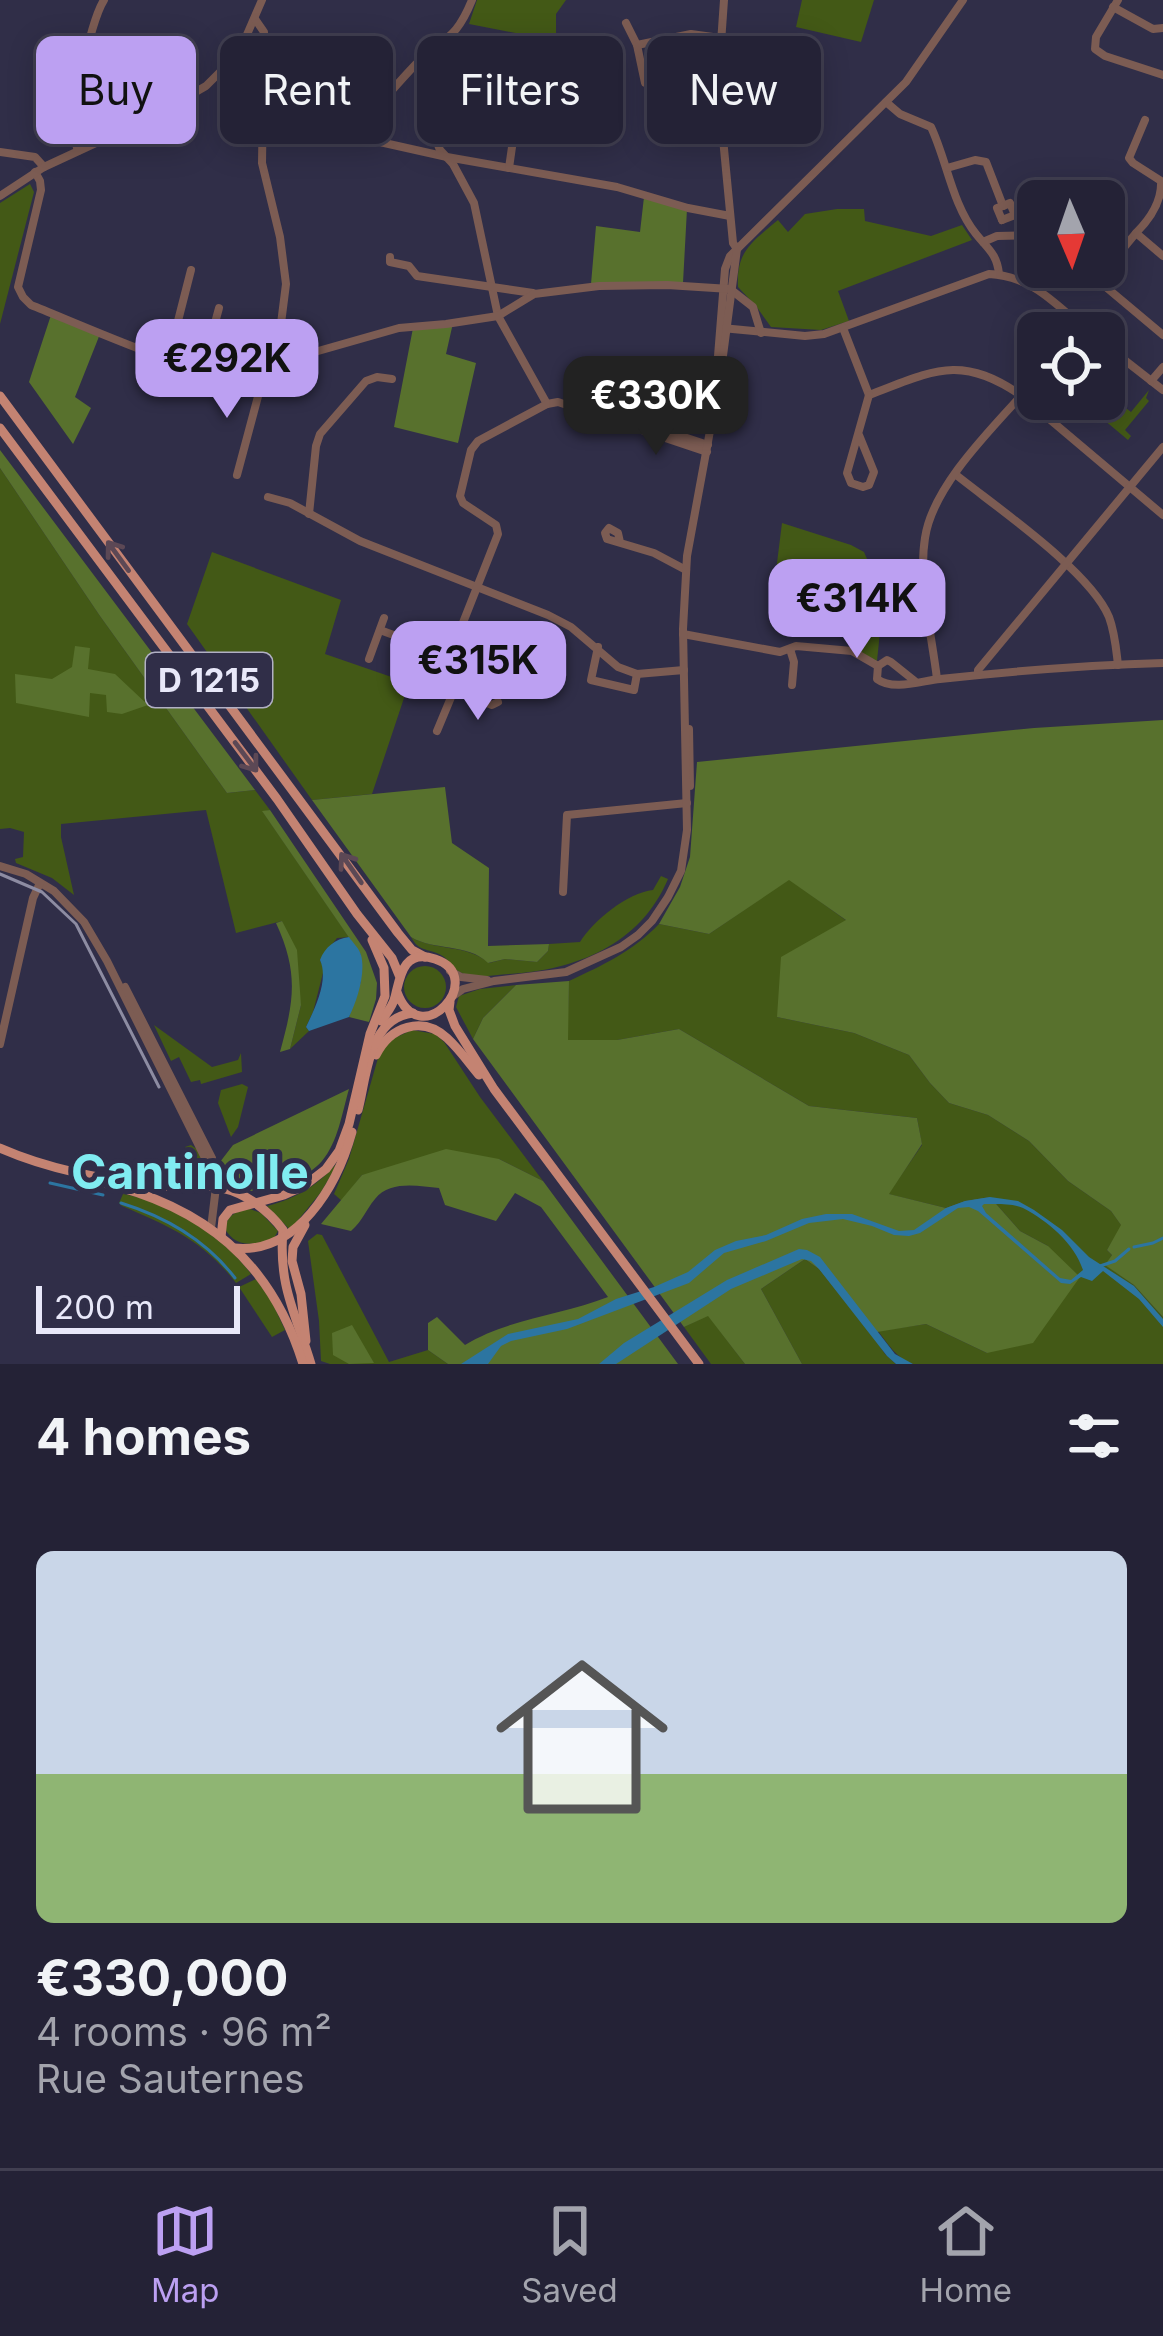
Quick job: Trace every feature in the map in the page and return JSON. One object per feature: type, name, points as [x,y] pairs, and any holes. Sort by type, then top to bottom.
[{"type":"main road","name":"D 1215","points":[[0,396],[398,933],[425,957]]},
{"type":"main road","name":"D 1215","points":[[0,428],[277,799],[396,963],[398,975]]},
{"type":"main road","points":[[221,1237],[223,1219],[234,1208],[294,1191],[315,1179],[332,1162],[349,1124],[365,1051],[383,1004],[386,976],[379,951],[357,914]]},
{"type":"main road","points":[[365,1051],[392,1006],[398,975],[409,962],[425,957],[443,963],[455,988],[449,1010],[455,1026],[494,1089],[699,1364]]},
{"type":"main road","points":[[397,992],[413,1013]]},
{"type":"main road","points":[[428,1016],[452,999]]},
{"type":"main road","points":[[308,1361],[294,1244],[343,1160],[372,1051],[384,1028],[397,1016],[428,1016],[444,1024],[479,1075]]},
{"type":"main road","points":[[365,1083],[382,1043],[395,1032],[418,1026],[445,1036],[494,1089]]},
{"type":"main road","points":[[0,1152],[109,1178],[216,1187],[254,1203],[282,1227],[288,1304],[308,1361]]},
{"type":"main road","points":[[0,1152],[139,1191],[211,1228],[268,1287],[308,1361]]},
{"type":"main road","points":[[233,1248],[254,1249],[282,1239],[313,1209]]},
{"type":"street","points":[[78,151],[74,135],[88,43],[104,0]]},
{"type":"street","points":[[247,36],[262,0]]},
{"type":"street","points":[[452,36],[472,0]]},
{"type":"street","points":[[720,36],[724,0]]},
{"type":"street","points":[[452,999],[464,989],[494,981],[566,972],[612,952],[638,935],[660,909],[681,871],[687,803],[686,569],[717,400],[726,328],[725,269],[730,256],[914,72],[963,0]]},
{"type":"street","points":[[1163,28],[1153,29],[1115,4],[1094,46],[1099,53],[1163,75]]},
{"type":"street","points":[[255,19],[264,36]]},
{"type":"street","points":[[626,23],[647,84]]},
{"type":"street","points":[[637,45],[647,43]]},
{"type":"street","points":[[393,90],[417,63]]},
{"type":"street","points":[[0,196],[40,170],[194,94],[220,74]]},
{"type":"street","points":[[886,102],[900,114],[928,124],[963,212],[994,252],[999,274]]},
{"type":"street","points":[[1125,247],[1151,217],[1162,187],[1161,181],[1129,158],[1145,120]]},
{"type":"street","points":[[237,475],[265,380],[277,363],[286,275],[262,164],[262,144]]},
{"type":"street","points":[[387,144],[617,188],[730,216]]},
{"type":"street","points":[[438,144],[474,203],[498,316],[547,404]]},
{"type":"street","points":[[509,168],[513,144]]},
{"type":"street","points":[[722,144],[737,249]]},
{"type":"street","points":[[0,152],[35,157],[40,170],[41,190],[18,287],[31,305],[168,360],[242,382],[265,380]]},
{"type":"street","points":[[946,168],[975,160],[986,162],[1003,206]]},
{"type":"street","points":[[1136,233],[1163,256]]},
{"type":"street","points":[[983,242],[994,236],[1017,235]]},
{"type":"street","points":[[390,257],[390,262],[409,266],[417,275],[534,294],[599,286],[727,289],[753,307],[761,333]]},
{"type":"street","points":[[168,360],[191,270]]},
{"type":"street","points":[[726,328],[805,336],[843,328],[976,277],[999,274],[1017,280]]},
{"type":"street","points":[[1037,288],[1064,312]]},
{"type":"street","points":[[1107,288],[1163,335]]},
{"type":"street","points":[[277,363],[399,328],[498,316],[534,294]]},
{"type":"street","points":[[202,370],[219,308]]},
{"type":"street","points":[[843,328],[869,395],[847,473],[851,483],[862,487],[869,485],[874,472],[860,435]]},
{"type":"street","points":[[1125,361],[1163,390]]},
{"type":"street","points":[[1151,381],[1163,367]]},
{"type":"street","points":[[869,395],[933,371],[964,369],[1000,380],[1017,392]]},
{"type":"street","points":[[309,514],[320,434],[366,381],[392,380]]},
{"type":"street","points":[[437,730],[455,690],[451,653],[498,534],[496,525],[460,496],[471,450],[478,441],[558,402],[619,423],[621,416],[707,448]]},
{"type":"street","points":[[937,680],[923,562],[925,537],[940,494],[1017,402]]},
{"type":"street","points":[[1051,420],[1163,515]]},
{"type":"street","points":[[978,675],[1163,447]]},
{"type":"street","points":[[956,474],[1094,592],[1115,635],[1118,664]]},
{"type":"street","points":[[268,497],[290,503],[360,541],[560,621],[598,647],[618,668],[637,674],[684,670]]},
{"type":"street","points":[[620,542],[686,569]]},
{"type":"street","points":[[369,658],[384,618]]},
{"type":"street","points":[[380,630],[451,653]]},
{"type":"street","points":[[683,634],[780,652],[796,646],[852,651],[878,666]]},
{"type":"street","points":[[598,647],[591,680],[634,690],[637,674]]},
{"type":"street","points":[[790,649],[792,685]]},
{"type":"street","points":[[878,666],[891,662],[916,682]]},
{"type":"street","points":[[878,666],[877,679],[885,684],[1163,663]]},
{"type":"street","points":[[455,690],[492,705],[498,702]]},
{"type":"street","points":[[563,892],[567,815],[687,803]]},
{"type":"street","points":[[0,866],[59,895],[78,915],[107,961],[213,1174],[211,1228]]},
{"type":"street","points":[[0,1044],[40,883]]},
{"type":"street","points":[[450,970],[460,977],[494,981]]},
{"type":"green space","points":[[477,0],[566,0],[556,14],[556,36],[469,24]]},
{"type":"green space","points":[[802,0],[874,0],[861,42],[796,27]]},
{"type":"green space","points":[[30,184],[34,192],[0,324],[0,203]]},
{"type":"green space","points":[[644,197],[687,209],[683,283],[591,284],[596,226],[640,232]]},
{"type":"green space","points":[[864,209],[865,221],[931,236],[962,225],[972,240],[838,291],[849,321],[821,330],[771,327],[738,287],[743,256],[778,220],[788,232],[805,214]]},
{"type":"green space","points":[[51,315],[100,334],[75,397],[91,408],[73,444],[29,382]]},
{"type":"green space","points":[[453,323],[446,354],[476,363],[458,443],[394,427],[413,328]]},
{"type":"green space","points":[[1149,390],[1149,401],[1125,430],[1131,436],[1128,440],[1104,420],[1125,420],[1125,407],[1131,412]]},
{"type":"green space","points":[[0,450],[255,790],[227,793],[0,468]]},
{"type":"green space","points":[[0,468],[227,793],[255,790],[270,810],[263,812],[349,937],[337,938],[320,960],[324,969],[306,1027],[309,1031],[290,1049],[301,1005],[282,921],[236,933],[206,810],[61,824],[74,895],[52,878],[16,863],[15,859],[23,857],[24,832],[0,829]]},
{"type":"green space","points":[[782,523],[864,552],[874,575],[880,632],[877,661],[853,648],[855,621],[771,611]]},
{"type":"green space","points":[[212,552],[341,600],[325,654],[409,683],[372,794],[312,800],[187,624]]},
{"type":"green space","points":[[75,646],[90,648],[88,669],[115,674],[148,705],[122,714],[107,712],[106,695],[90,693],[89,717],[16,703],[15,674],[52,679],[72,667]]},
{"type":"green space","points":[[1163,720],[1163,1317],[1134,1285],[1105,1265],[1112,1255],[1107,1250],[1121,1225],[1111,1211],[1068,1181],[1029,1141],[988,1115],[949,1103],[909,1055],[854,1033],[777,1017],[781,957],[846,920],[789,880],[709,934],[659,924],[690,857],[697,762],[1034,728]]},
{"type":"green space","points":[[445,787],[452,843],[489,868],[488,946],[549,944],[537,962],[505,959],[488,963],[471,952],[411,937],[312,800]]},
{"type":"green space","points":[[270,810],[366,952],[377,983],[369,1022],[349,1017],[361,981],[361,955],[262,811]]},
{"type":"green space","points":[[661,876],[668,879],[656,902],[623,937],[558,967],[467,975],[411,937],[471,953],[489,963],[505,959],[537,962],[549,944],[580,942],[612,909],[653,890]]},
{"type":"green space","points":[[789,879],[847,921],[777,1017],[854,1033],[909,1055],[949,1103],[988,1115],[1029,1141],[1068,1181],[1111,1211],[1122,1226],[1107,1250],[1112,1255],[1106,1265],[1134,1285],[1163,1317],[1163,1364],[907,1361],[878,1331],[926,1324],[987,1353],[1048,1246],[1020,1231],[990,1197],[946,1208],[888,1194],[922,1145],[917,1118],[809,1106],[679,1029],[617,1040],[567,1040],[569,981],[628,950],[659,924],[709,934]]},
{"type":"green space","points":[[282,921],[297,950],[301,1005],[290,1049],[280,1052],[292,987],[276,923]]},
{"type":"green space","points":[[425,966],[440,972],[446,987],[440,1002],[425,1008],[410,1002],[404,987],[410,972]]},
{"type":"green space","points":[[569,981],[568,1040],[617,1040],[679,1029],[809,1106],[917,1118],[922,1144],[889,1194],[946,1208],[990,1197],[1020,1231],[1048,1246],[1080,1277],[1033,1343],[987,1353],[926,1324],[871,1333],[819,1269],[805,1259],[761,1289],[802,1364],[745,1364],[708,1316],[684,1327],[473,1039],[483,1018],[516,985]]},
{"type":"green space","points":[[516,985],[483,1018],[473,1039],[456,1007],[459,996]]},
{"type":"green space","points":[[154,1025],[212,1067],[238,1060],[241,1053],[242,1072],[201,1084],[200,1080],[191,1082],[179,1057],[171,1061]]},
{"type":"green space","points":[[412,1030],[435,1034],[444,1042],[543,1181],[499,1159],[362,1175],[342,1201],[334,1194],[378,1058],[390,1040]]},
{"type":"green space","points":[[242,1084],[248,1087],[231,1137],[218,1103],[221,1090]]},
{"type":"green space","points":[[349,1089],[332,1145],[311,1171],[265,1190],[236,1187],[226,1177],[220,1162],[233,1145]]},
{"type":"green space","points":[[191,1145],[208,1170],[204,1179],[162,1178],[163,1169],[175,1157],[179,1161]]},
{"type":"green space","points":[[446,1149],[499,1159],[543,1181],[678,1364],[448,1364],[428,1350],[428,1323],[437,1317],[465,1345],[499,1329],[608,1297],[541,1207],[515,1193],[496,1221],[445,1205],[439,1188],[396,1187],[381,1193],[351,1231],[321,1224],[362,1175]]},
{"type":"green space","points":[[339,1161],[290,1230],[267,1206],[307,1190]]},
{"type":"green space","points":[[123,1194],[194,1223],[251,1274],[236,1283],[198,1245],[122,1206]]},
{"type":"green space","points":[[250,1209],[261,1213],[278,1231],[274,1238],[246,1244],[229,1235],[225,1229],[231,1216]]},
{"type":"green space","points":[[322,1235],[389,1362],[428,1350],[448,1364],[321,1361],[308,1241]]},
{"type":"green space","points":[[805,1259],[819,1269],[896,1364],[802,1364],[761,1289]]},
{"type":"green space","points":[[256,1279],[285,1330],[272,1337],[239,1287]]},
{"type":"green space","points":[[708,1315],[745,1364],[711,1364],[684,1327]]},
{"type":"green space","points":[[352,1325],[374,1363],[349,1364],[333,1355],[332,1333]]},
{"type":"water","points":[[349,937],[362,962],[352,1010],[349,1017],[309,1031],[306,1027],[322,985],[320,960],[331,944]]},
{"type":"water","points":[[990,1197],[1018,1201],[1034,1210],[1089,1257],[1134,1286],[1163,1319],[1163,1327],[1139,1299],[1103,1271],[1092,1281],[1081,1277],[1070,1284],[1061,1283],[969,1207],[958,1208],[909,1236],[843,1219],[809,1223],[724,1253],[689,1283],[567,1329],[511,1341],[488,1364],[461,1364],[508,1334],[578,1319],[688,1272],[715,1250],[802,1219],[852,1214],[899,1231],[914,1230],[965,1201]],"holes":[[[984,1204],[1019,1206],[1042,1219],[1067,1242],[1083,1270],[1071,1280],[1060,1278],[986,1213]]]},
{"type":"water","points":[[799,1249],[820,1257],[895,1354],[913,1364],[896,1364],[887,1356],[819,1269],[802,1259],[731,1289],[616,1364],[599,1364],[624,1343],[727,1280]]},
{"type":"waterway","points":[[50,1183],[103,1195]]},
{"type":"waterway","points":[[121,1203],[184,1232],[235,1278]]},
{"type":"waterway","points":[[1134,1247],[1163,1238]]},
{"type":"waterway","points":[[1100,1266],[1129,1249]]},
{"type":"tram line","points":[[0,874],[42,892],[76,924],[159,1087]]},
{"type":"district","name":"Cantinolle","points":[[190,1171]]}]
